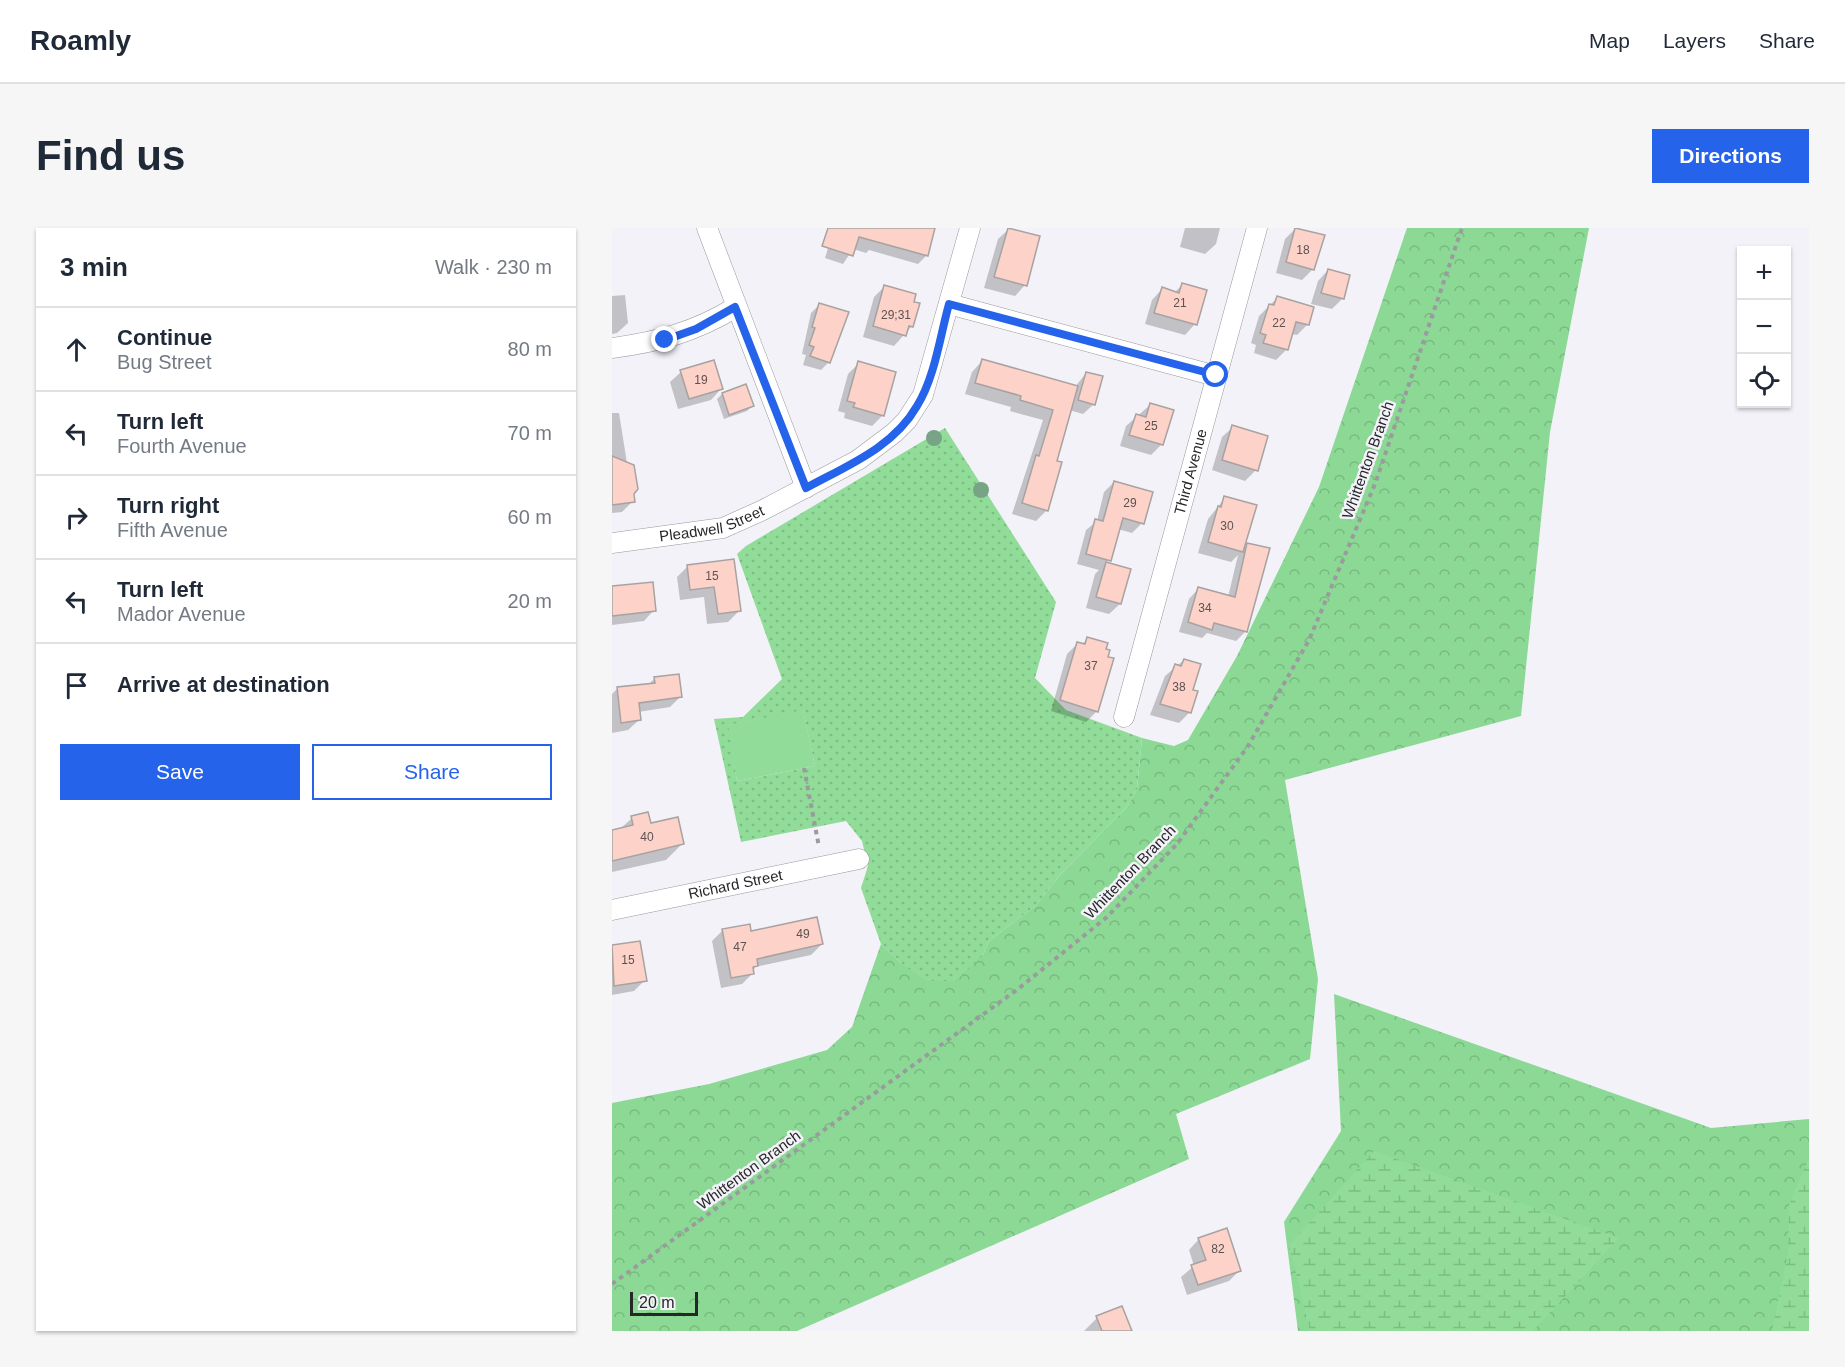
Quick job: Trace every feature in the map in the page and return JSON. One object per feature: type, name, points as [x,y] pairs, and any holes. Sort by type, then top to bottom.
[{"type":"street","points":[[706,228],[806,488]]},
{"type":"street","name":"Pleadwell Street","points":[[612,543],[723,528],[806,488],[880,446],[907,420],[923,395],[970,228]]},
{"type":"street","name":"Third Avenue","points":[[1124,717],[1257,228]]},
{"type":"street","points":[[949,304],[1216,375]]},
{"type":"street","points":[[612,348],[681,335],[711,322],[735,307]]},
{"type":"street","name":"Richard Street","points":[[612,910],[859,859]]},
{"type":"path","name":"Whittenton Branch","points":[[612,1284],[1018,989],[1107,917],[1177,844],[1248,746],[1309,640],[1375,484],[1462,228]]},
{"type":"path","points":[[804,768],[823,866]]},
{"type":"green space","points":[[1407,228],[1589,228],[1550,432],[1521,716],[1285,780],[1318,979],[1310,1059],[1176,1114],[1189,1159],[797,1331],[612,1331],[612,1103],[709,1084],[827,1050],[852,1027],[881,944],[903,965],[983,955],[989,941],[1035,906],[1061,874],[1127,807],[1137,789],[1142,738],[1174,746],[1188,740],[1237,656],[1319,487]]},
{"type":"green space","points":[[945,428],[1056,602],[1035,678],[1066,710],[1142,738],[1137,789],[1127,807],[1061,874],[1035,906],[989,941],[983,955],[956,981],[926,981],[903,965],[881,944],[861,888],[868,866],[862,841],[846,821],[741,842],[714,719],[743,717],[782,679],[737,554],[746,546]],"holes":[[[803,710],[815,766],[737,781],[728,725]]]},
{"type":"green space","points":[[803,709],[815,766],[737,781],[727,725]]},
{"type":"green space","points":[[1334,994],[1711,1128],[1809,1119],[1809,1331],[1298,1331],[1284,1222],[1341,1131]]},
{"type":"green space","points":[[1374,1151],[1619,1238],[1533,1331],[1310,1331],[1289,1245]]},
{"type":"green space","points":[[1809,1158],[1809,1331],[1772,1331],[1788,1253],[1789,1205]]},
{"type":"building","points":[[828,228],[935,228],[928,256],[859,237],[853,256],[822,246]]},
{"type":"building","points":[[1008,228],[1040,236],[1027,286],[994,277]]},
{"type":"building","points":[[1295,228],[1325,235],[1314,270],[1286,262]]},
{"type":"building","points":[[1328,269],[1350,275],[1344,299],[1321,293]]},
{"type":"building","points":[[1182,283],[1207,290],[1197,325],[1154,313],[1162,287],[1179,293]]},
{"type":"building","points":[[884,285],[916,294],[914,302],[920,303],[913,327],[909,326],[906,336],[873,326]]},
{"type":"building","points":[[1277,296],[1314,307],[1309,325],[1296,322],[1288,350],[1263,343],[1266,335],[1260,333],[1269,304],[1274,305]]},
{"type":"building","points":[[819,303],[849,312],[830,363],[810,356],[814,347],[809,345],[815,328],[812,327]]},
{"type":"building","points":[[982,359],[1078,386],[1057,461],[1062,462],[1048,511],[1022,503],[1036,455],[1039,456],[1053,410],[1020,400],[1021,396],[975,383]]},
{"type":"building","points":[[714,360],[723,389],[689,399],[680,370]]},
{"type":"building","points":[[858,361],[896,372],[884,416],[853,407],[855,403],[847,401]]},
{"type":"building","points":[[1086,372],[1103,376],[1095,405],[1078,400]]},
{"type":"building","points":[[746,384],[754,406],[729,415],[722,393]]},
{"type":"building","points":[[1150,403],[1174,410],[1163,445],[1129,435],[1136,414],[1146,417]]},
{"type":"building","points":[[1232,425],[1268,436],[1258,471],[1222,460]]},
{"type":"building","points":[[612,456],[634,465],[638,489],[634,494],[635,502],[612,505]]},
{"type":"building","points":[[1114,481],[1153,492],[1144,524],[1123,518],[1111,561],[1086,554],[1095,519],[1103,521]]},
{"type":"building","points":[[1224,496],[1257,505],[1243,552],[1208,542],[1218,506],[1221,507]]},
{"type":"building","points":[[1247,543],[1270,548],[1247,632],[1214,623],[1212,630],[1188,622],[1198,587],[1235,597]]},
{"type":"building","points":[[734,559],[741,611],[718,614],[714,587],[690,590],[687,565]]},
{"type":"building","points":[[1106,562],[1131,569],[1121,604],[1096,597]]},
{"type":"building","points":[[653,582],[656,611],[612,616],[612,586]]},
{"type":"building","points":[[1087,637],[1108,643],[1106,649],[1110,650],[1108,657],[1114,658],[1098,712],[1060,700],[1077,642],[1085,644]]},
{"type":"building","points":[[1184,659],[1201,664],[1193,690],[1198,691],[1191,713],[1160,704],[1175,664],[1181,666]]},
{"type":"building","points":[[679,674],[682,697],[639,703],[641,720],[621,723],[617,687],[655,683],[654,677]]},
{"type":"building","points":[[648,812],[651,823],[678,817],[684,844],[612,861],[612,830],[633,825],[631,816]]},
{"type":"building","points":[[817,917],[823,944],[757,959],[758,966],[753,967],[754,974],[731,978],[722,929],[750,924],[751,931]]},
{"type":"building","points":[[640,941],[647,981],[614,986],[612,945]]},
{"type":"building","points":[[1227,1228],[1241,1271],[1198,1285],[1191,1265],[1206,1260],[1198,1238]]},
{"type":"building","points":[[1122,1306],[1132,1331],[1102,1331],[1096,1316]]},
{"type":"route","points":[[665,340],[711,322],[735,307],[806,488],[880,446],[894,434],[918,406],[949,304],[1216,375]]}]
